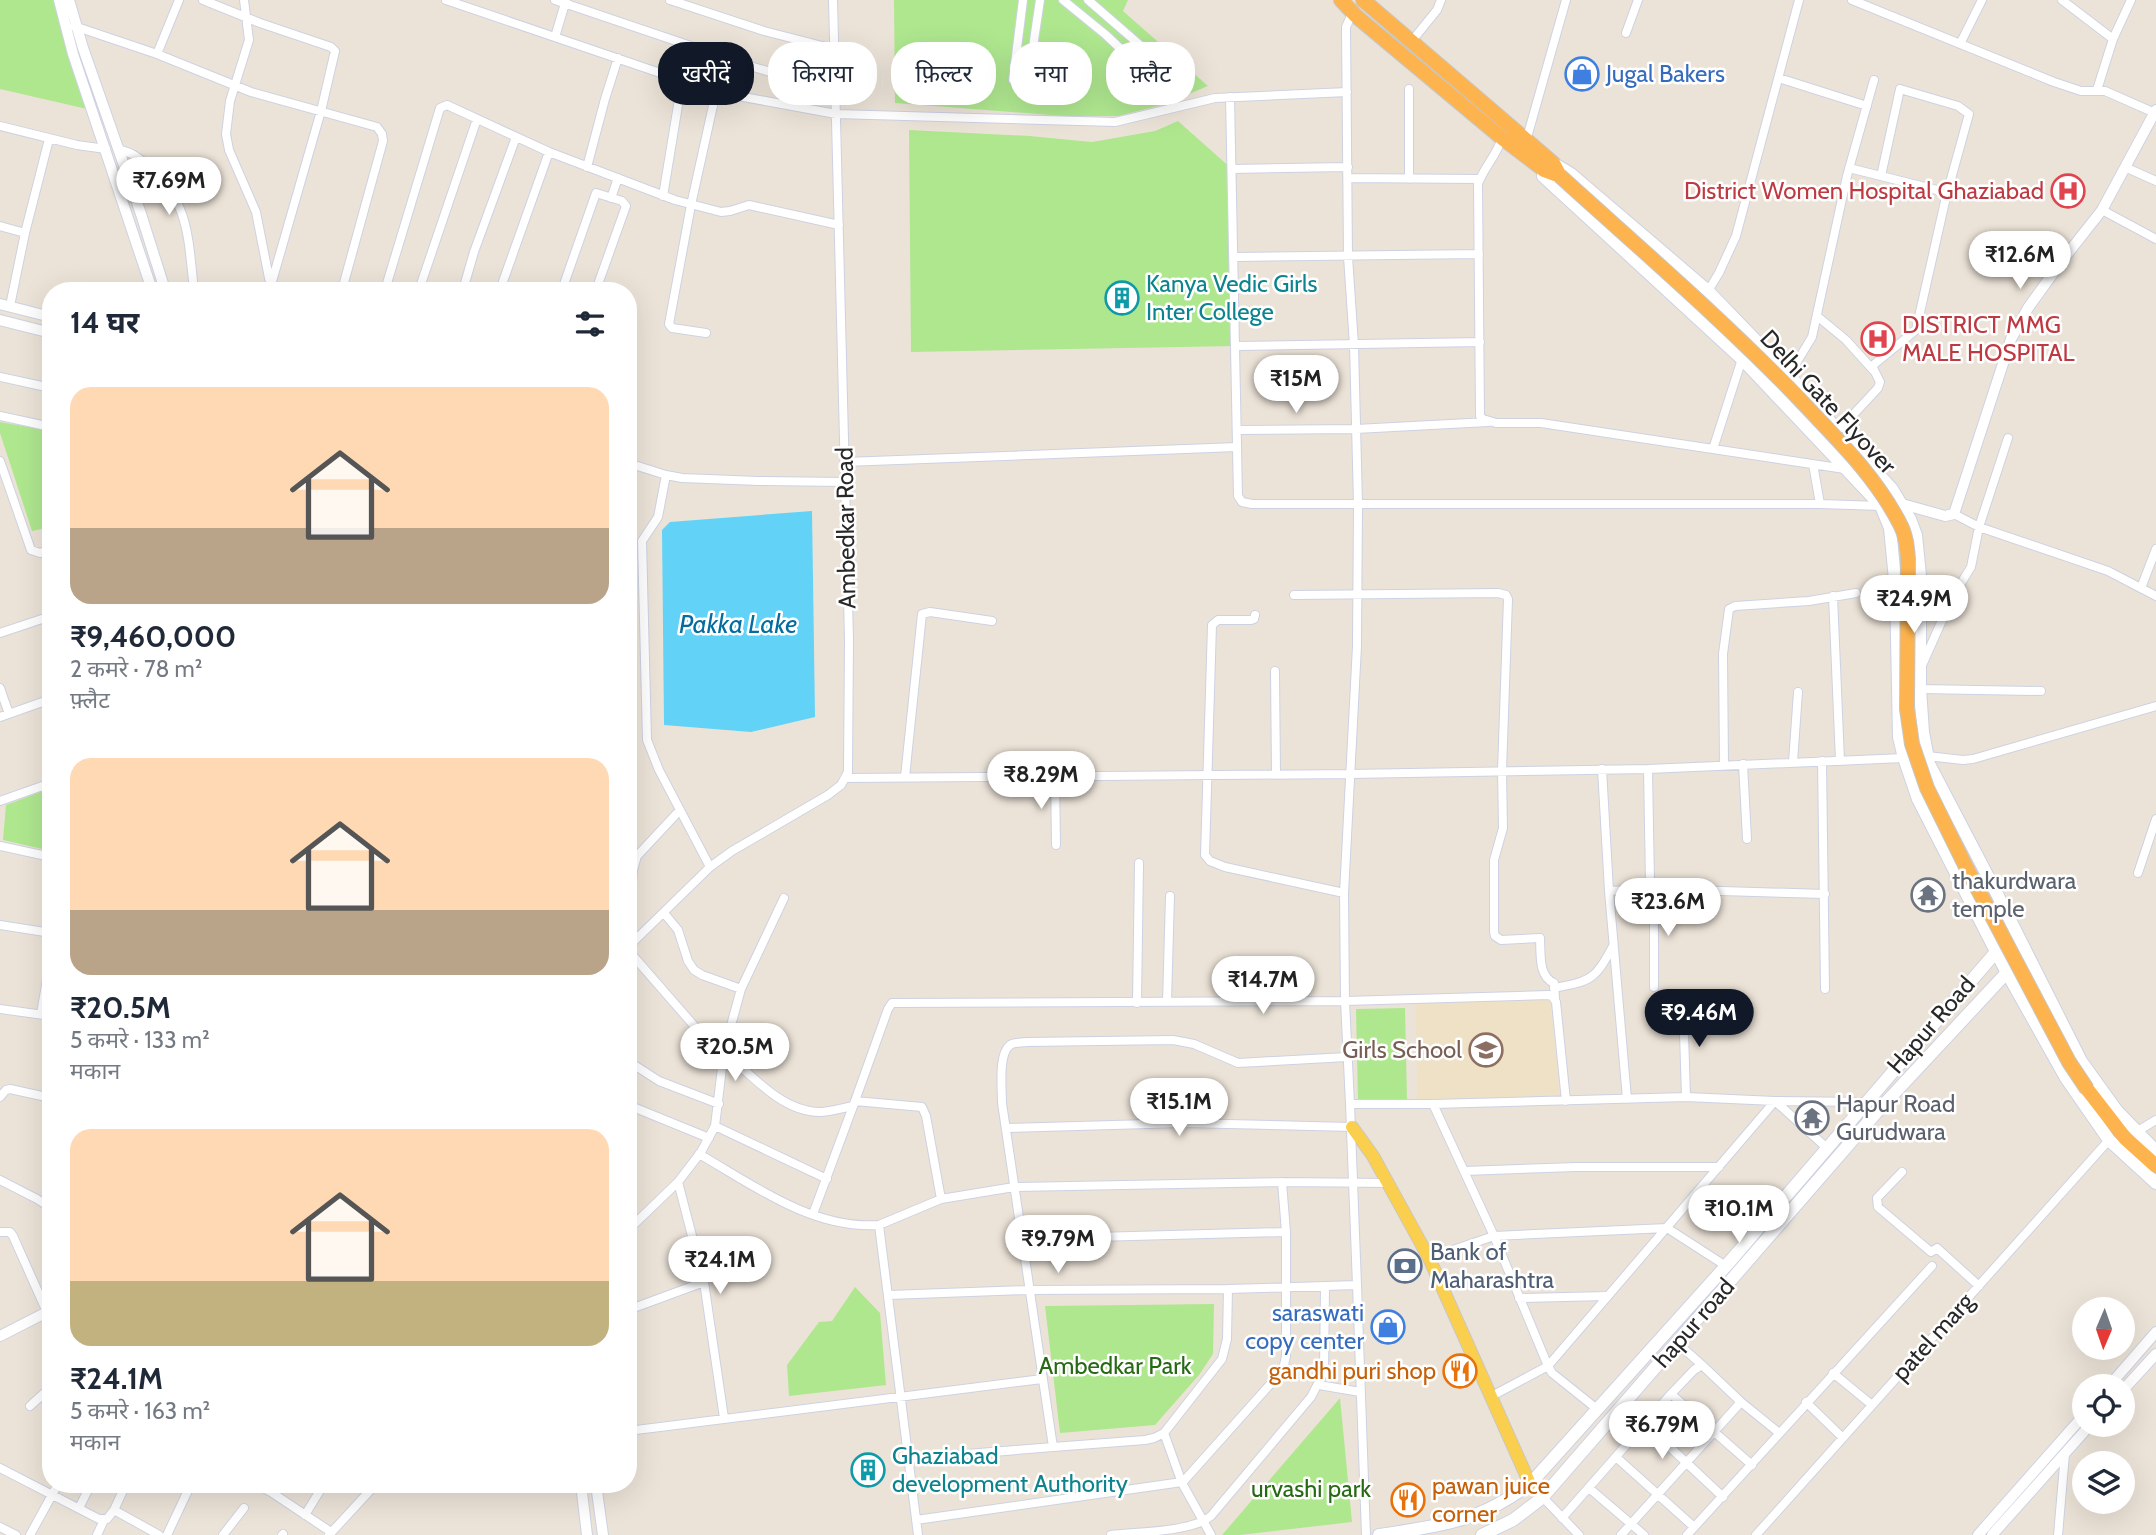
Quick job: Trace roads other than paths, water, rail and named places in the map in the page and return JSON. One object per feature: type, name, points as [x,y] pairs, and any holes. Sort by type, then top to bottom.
[{"type":"highway","points":[[1341,0],[1356,16],[1502,138],[1552,170]]},
{"type":"highway","points":[[1371,2],[1410,42],[1526,141],[1552,170]]},
{"type":"highway","name":"Delhi Gate Flyover","points":[[1552,170],[1692,294],[1778,377],[1859,462],[1901,525],[1907,540],[1908,559],[1907,709],[1912,744],[1927,788],[2003,949],[2069,1062],[2087,1090],[2125,1138],[2156,1166]]},
{"type":"main road","points":[[2156,1151],[2117,1111],[2084,1066],[1929,764],[1923,732],[1919,672],[1919,563],[1916,535],[1902,504],[1892,489],[1789,375],[1708,291],[1571,174],[1552,170],[1543,176],[1742,359],[1881,506],[1889,528],[1894,566],[1899,737],[1918,799],[2003,949],[2007,971],[2066,1078],[2109,1140],[2156,1183]]},
{"type":"main road","points":[[1894,566],[1919,563]]},
{"type":"main road","name":"Hapur Road","points":[[1379,1535],[1430,1527],[1476,1515],[1507,1500],[1530,1484],[1726,1266],[1828,1149],[1865,1102],[2017,934]]},
{"type":"main road","name":"hapur road","points":[[1482,1535],[1513,1520],[1542,1498],[1876,1113],[2007,971],[2029,956]]},
{"type":"main road","points":[[1352,1127],[1373,1156],[1429,1258],[1530,1484]]},
{"type":"street","points":[[59,0],[71,27],[112,149],[150,282]]},
{"type":"street","points":[[69,0],[71,27]]},
{"type":"street","points":[[157,54],[179,0]]},
{"type":"street","points":[[205,0],[331,47],[335,51],[277,282]]},
{"type":"street","points":[[244,0],[250,40],[225,125],[227,143],[256,212],[274,282]]},
{"type":"street","points":[[446,0],[658,72]]},
{"type":"street","points":[[555,0],[768,71]]},
{"type":"street","points":[[670,0],[807,42]]},
{"type":"street","name":"Ambedkar Road","points":[[833,0],[834,42]]},
{"type":"street","points":[[1023,0],[1013,80],[1018,84],[1027,82],[1040,0]]},
{"type":"street","points":[[1063,0],[1106,35],[1162,88],[1169,87],[1174,80],[1171,72],[1088,0]]},
{"type":"street","points":[[1410,42],[1437,10],[1441,0]]},
{"type":"street","points":[[1526,141],[1566,0]]},
{"type":"street","points":[[1626,33],[1638,0]]},
{"type":"street","points":[[1708,291],[1736,236],[1799,0]]},
{"type":"street","points":[[1852,0],[2075,90],[2097,90],[2155,112],[2102,210],[2028,308],[2014,332],[1954,514]]},
{"type":"street","points":[[1959,44],[1982,0]]},
{"type":"street","points":[[2062,0],[2113,39]]},
{"type":"street","points":[[2097,90],[2113,39],[2132,0]]},
{"type":"street","points":[[555,37],[566,2]]},
{"type":"street","points":[[1356,16],[1351,16],[1346,27],[1348,257],[1354,345],[1358,504],[1357,646],[1344,893],[1345,1001],[1366,1535]]},
{"type":"street","points":[[71,27],[157,54],[251,92],[377,127],[383,141],[343,282]]},
{"type":"street","points":[[587,167],[618,58]]},
{"type":"street","points":[[1779,78],[1867,106]]},
{"type":"street","points":[[1773,391],[1789,375],[1809,344],[1849,168],[1874,80]]},
{"type":"street","points":[[1409,89],[1409,178]]},
{"type":"street","points":[[1838,431],[1878,388],[1880,382],[1872,366],[1916,330],[1946,197],[1969,114],[1958,106],[1899,89],[1881,176]]},
{"type":"street","points":[[754,99],[836,114],[1115,122],[1230,97],[1347,92]]},
{"type":"street","points":[[1230,97],[1238,496],[1242,502],[1881,506]]},
{"type":"street","points":[[387,282],[440,108],[447,105],[549,152],[691,205],[725,212],[749,205],[839,225]]},
{"type":"street","points":[[663,196],[678,105]]},
{"type":"street","points":[[706,333],[672,328],[669,324],[713,105]]},
{"type":"street","name":"Ambedkar Road","points":[[836,105],[850,759],[845,778]]},
{"type":"street","points":[[422,282],[477,119]]},
{"type":"street","points":[[0,126],[78,145],[127,151],[139,157],[158,174],[181,207],[193,282]]},
{"type":"street","points":[[465,282],[516,137]]},
{"type":"street","points":[[1488,422],[1480,416],[1478,184],[1482,173],[1498,151],[1502,138]]},
{"type":"street","points":[[42,315],[5,305],[49,139]]},
{"type":"street","points":[[112,149],[141,215],[162,282]]},
{"type":"street","points":[[503,282],[549,152]]},
{"type":"street","points":[[1232,169],[1348,167]]},
{"type":"street","points":[[1849,168],[1937,190],[1946,197]]},
{"type":"street","points":[[2127,168],[2156,181]]},
{"type":"street","points":[[611,198],[618,178]]},
{"type":"street","points":[[1348,178],[1480,179]]},
{"type":"street","points":[[565,282],[596,193],[622,201],[626,206],[599,282]]},
{"type":"street","points":[[2102,210],[2156,239]]},
{"type":"street","points":[[0,226],[25,233]]},
{"type":"street","points":[[1235,257],[1479,254]]},
{"type":"street","points":[[1817,316],[1846,340],[1874,371]]},
{"type":"street","points":[[0,320],[42,331]]},
{"type":"street","points":[[1236,346],[1480,342]]},
{"type":"street","points":[[1713,449],[1742,359]]},
{"type":"street","points":[[0,377],[42,386]]},
{"type":"street","points":[[0,416],[42,425]]},
{"type":"street","points":[[1237,430],[1356,429],[1488,422],[1541,423],[1848,470]]},
{"type":"street","points":[[1919,672],[1952,598],[1968,574],[1979,527],[2008,438]]},
{"type":"street","points":[[845,462],[1237,447]]},
{"type":"street","points":[[0,461],[31,550],[42,552]]},
{"type":"street","points":[[1813,464],[1820,504]]},
{"type":"street","points":[[637,466],[666,475],[759,481],[845,482]]},
{"type":"street","points":[[666,475],[658,517],[642,541],[647,740],[651,753],[710,867]]},
{"type":"street","points":[[1902,504],[1945,516],[1954,514],[1979,527],[2108,571],[2156,596]]},
{"type":"street","points":[[1910,519],[1938,514]]},
{"type":"street","points":[[2141,588],[2156,549]]},
{"type":"street","points":[[1294,595],[1497,593],[1508,599],[1502,771],[1503,828],[1494,870],[1495,936],[1501,940],[1540,938],[1544,975],[1554,983],[1566,1101]]},
{"type":"street","points":[[1724,765],[1723,654],[1729,609],[1735,606],[1810,601],[1856,593]]},
{"type":"street","points":[[1833,596],[1840,761]]},
{"type":"street","points":[[905,778],[922,614],[930,612],[992,621]]},
{"type":"street","points":[[1255,615],[1251,620],[1218,620],[1212,625],[1205,855],[1210,861],[1225,867],[1344,893]]},
{"type":"street","points":[[0,633],[42,619]]},
{"type":"street","points":[[1275,671],[1276,774]]},
{"type":"street","points":[[0,688],[4,715],[42,702]]},
{"type":"street","points":[[1920,689],[2041,691]]},
{"type":"street","points":[[1793,762],[1798,692]]},
{"type":"street","points":[[1927,756],[1973,759],[2156,706]]},
{"type":"street","points":[[637,940],[710,867],[732,851],[828,795],[841,785],[845,778],[1648,769],[1904,758]]},
{"type":"street","points":[[1822,761],[1825,989]]},
{"type":"street","points":[[1743,764],[1747,839]]},
{"type":"street","points":[[1602,769],[1613,946],[1627,1099]]},
{"type":"street","points":[[1648,769],[1650,883],[1654,889],[1654,987]]},
{"type":"street","points":[[1055,776],[1056,845]]},
{"type":"street","points":[[0,801],[42,786]]},
{"type":"street","points":[[637,856],[680,810]]},
{"type":"street","points":[[2138,873],[2156,819]]},
{"type":"street","points":[[0,846],[42,855]]},
{"type":"street","points":[[1137,1003],[1139,863]]},
{"type":"street","points":[[1609,891],[1654,889],[1825,894]]},
{"type":"street","points":[[1167,1002],[1170,896]]},
{"type":"street","points":[[637,1221],[678,1182],[715,1126],[723,1055],[741,989],[784,898]]},
{"type":"street","points":[[664,913],[678,930],[688,961],[694,970],[741,989]]},
{"type":"street","points":[[0,925],[42,932]]},
{"type":"street","points":[[1554,988],[1592,978],[1613,946]]},
{"type":"street","points":[[637,959],[723,1055],[796,1107],[818,1112],[854,1103],[922,1107],[941,1199]]},
{"type":"street","points":[[813,1214],[892,1003],[1345,1001],[1548,995],[1555,999]]},
{"type":"street","points":[[1683,1002],[1686,1097]]},
{"type":"street","points":[[0,1009],[41,1014],[42,1008]]},
{"type":"street","points":[[1053,1447],[1002,1103],[1003,1055],[1009,1046],[1014,1043],[1173,1040],[1194,1044],[1238,1062],[1347,1057]]},
{"type":"street","points":[[637,1067],[659,1081],[719,1104]]},
{"type":"street","points":[[0,1097],[10,1089],[42,1096]]},
{"type":"street","points":[[1350,1104],[1686,1097],[1865,1102]]},
{"type":"street","points":[[1775,1101],[1828,1149]]},
{"type":"street","points":[[1492,1396],[1548,1366],[1775,1101]]},
{"type":"street","points":[[1433,1104],[1494,1236],[1548,1366],[1552,1373],[1597,1409]]},
{"type":"street","points":[[637,1109],[709,1138]]},
{"type":"street","points":[[2136,1132],[2156,1120]]},
{"type":"street","points":[[1006,1128],[1183,1123],[1352,1127]]},
{"type":"street","points":[[715,1126],[827,1179]]},
{"type":"street","name":"patel marg","points":[[1756,1535],[2109,1140]]},
{"type":"street","points":[[699,1154],[776,1198],[813,1214],[839,1223],[878,1225],[941,1199],[1014,1187],[1282,1182],[1388,1183]]},
{"type":"street","points":[[1464,1171],[1576,1167],[1719,1167]]},
{"type":"street","points":[[1902,1172],[1877,1198],[1878,1207],[1931,1252],[1937,1248],[1979,1286]]},
{"type":"street","points":[[0,1180],[42,1202]]},
{"type":"street","points":[[678,1182],[704,1282],[724,1418]]},
{"type":"street","points":[[916,1520],[1182,1482],[1283,1370],[1286,1356],[1286,1232],[1282,1182]]},
{"type":"street","points":[[878,1225],[918,1535]]},
{"type":"street","points":[[1429,1258],[1494,1236],[1667,1228],[1726,1266]]},
{"type":"street","points":[[0,1232],[9,1232],[13,1236],[42,1296]]},
{"type":"street","points":[[1021,1239],[1286,1232]]},
{"type":"street","points":[[1687,1535],[1932,1266]]},
{"type":"street","points":[[637,1307],[704,1282]]},
{"type":"street","points":[[889,1295],[1357,1285]]},
{"type":"street","points":[[1111,1535],[1203,1522],[1269,1447],[1319,1385],[1324,1372],[1325,1286]]},
{"type":"street","points":[[907,1459],[1145,1440],[1164,1433],[1222,1359],[1227,1339],[1228,1289]]},
{"type":"street","points":[[1519,1298],[1606,1296]]},
{"type":"street","points":[[0,1336],[42,1315]]},
{"type":"street","points":[[2119,1374],[2156,1332]]},
{"type":"street","points":[[1676,1342],[1741,1402],[1779,1432]]},
{"type":"street","points":[[2135,1377],[2156,1354]]},
{"type":"street","points":[[1562,1518],[1671,1394],[1702,1365]]},
{"type":"street","points":[[1833,1373],[1872,1405]]},
{"type":"street","points":[[637,1430],[1042,1379]]},
{"type":"street","points":[[1319,1385],[1360,1392]]},
{"type":"street","points":[[1671,1394],[1752,1465]]},
{"type":"street","points":[[30,1406],[42,1395]]},
{"type":"street","points":[[1620,1535],[1741,1402]]},
{"type":"street","points":[[1806,1402],[1843,1438]]},
{"type":"street","points":[[1624,1404],[1723,1497]]},
{"type":"street","points":[[1164,1433],[1182,1482],[1211,1535]]},
{"type":"street","points":[[2059,1535],[2065,1453],[2071,1438]]},
{"type":"street","points":[[1978,1535],[2071,1438]]},
{"type":"street","points":[[1992,1535],[2065,1453]]},
{"type":"street","points":[[1616,1457],[1694,1527]]},
{"type":"street","points":[[0,1468],[42,1489]]},
{"type":"street","points":[[1530,1484],[1579,1535]]},
{"type":"street","points":[[1589,1488],[1644,1535]]},
{"type":"street","points":[[79,1508],[86,1493]]},
{"type":"street","points":[[97,1535],[122,1493]]},
{"type":"street","points":[[167,1535],[187,1493]]},
{"type":"street","points":[[279,1493],[330,1534],[368,1493]]},
{"type":"street","points":[[305,1515],[318,1493]]},
{"type":"street","points":[[582,1493],[587,1535]]},
{"type":"street","points":[[597,1493],[603,1535]]},
{"type":"street","points":[[30,1535],[53,1494],[104,1520]]},
{"type":"street","points":[[222,1535],[244,1508]]},
{"type":"street","points":[[114,1510],[159,1535]]},
{"type":"street","points":[[0,1527],[16,1535]]},
{"type":"water","name":"Pakka Lake","points":[[812,511],[815,717],[751,732],[664,725],[662,530],[670,522]]},
{"type":"place","name":"Jugal Bakers","points":[[1582,74]]},
{"type":"place","name":"District Women Hospital Ghaziabad","points":[[2068,191]]},
{"type":"place","name":"Kanya Vedic Girls Inter College","points":[[1122,298]]},
{"type":"place","name":"DISTRICT MMG MALE HOSPITAL","points":[[1878,339]]},
{"type":"place","name":"thakurdwara temple","points":[[1928,895]]},
{"type":"place","name":"Girls School","points":[[1486,1050]]},
{"type":"place","name":"Hapur Road Gurudwara","points":[[1812,1118]]},
{"type":"place","name":"Bank of Maharashtra","points":[[1405,1266]]},
{"type":"place","name":"saraswati copy center","points":[[1388,1327]]},
{"type":"place","name":"gandhi puri shop","points":[[1460,1371]]},
{"type":"place","name":"Ghaziabad development Authority","points":[[868,1470]]},
{"type":"place","name":"pawan juice corner","points":[[1408,1500]]},
{"type":"park label","name":"Ambedkar Park","points":[[1115,1366]]},
{"type":"park label","name":"urvashi park","points":[[1311,1489]]}]
